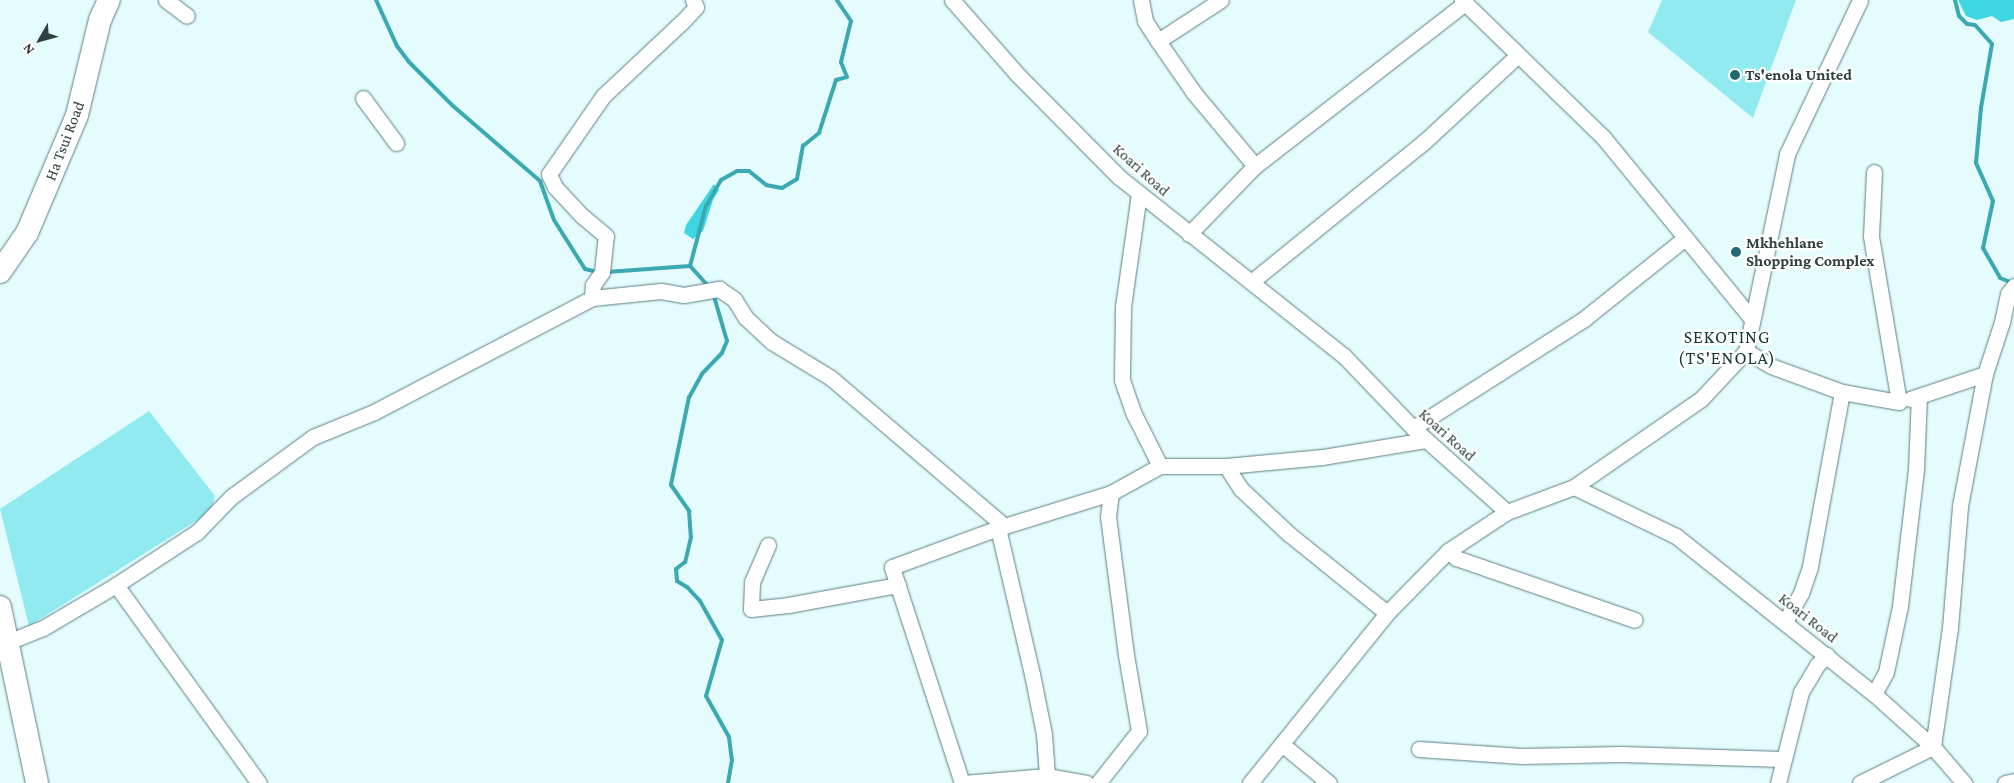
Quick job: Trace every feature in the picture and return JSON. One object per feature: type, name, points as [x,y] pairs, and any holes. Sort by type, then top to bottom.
[{"type":"street","name":"Ha Tsui Road","points":[[0,272],[27,232],[77,115],[100,20],[109,0]]},
{"type":"street","points":[[166,0],[187,16]]},
{"type":"street","points":[[592,298],[593,285],[602,272],[606,236],[582,216],[555,187],[549,174],[603,96],[683,21],[696,6],[693,0]]},
{"type":"street","name":"Koari Road","points":[[952,0],[1017,74],[1139,194],[1344,356],[1413,428],[1507,512]]},
{"type":"street","points":[[1141,0],[1145,21],[1158,41],[1194,93],[1255,166]]},
{"type":"street","points":[[1158,41],[1221,0]]},
{"type":"street","points":[[1250,783],[1283,745],[1387,613],[1448,551],[1507,512],[1574,487],[1702,399],[1746,351],[1787,154],[1860,0]]},
{"type":"street","points":[[1189,234],[1255,166],[1463,2],[1603,137],[1752,319]]},
{"type":"street","points":[[1251,282],[1424,142],[1518,55]]},
{"type":"street","points":[[363,98],[396,144]]},
{"type":"street","points":[[1874,172],[1871,236],[1899,402]]},
{"type":"street","points":[[1139,194],[1123,307],[1122,380],[1134,414],[1160,466]]},
{"type":"street","points":[[1413,428],[1584,319],[1685,238]]},
{"type":"street","points":[[1860,783],[1933,747],[1950,628],[1960,506],[1985,374],[2002,322],[2008,294],[2014,286]]},
{"type":"street","points":[[6,652],[42,628],[116,585],[197,532],[231,497],[313,437],[374,412],[592,298],[661,291],[684,295],[719,289],[734,299],[746,318],[772,342],[831,378],[1001,527],[1044,734],[1048,776]]},
{"type":"street","points":[[1746,351],[1772,366],[1842,392],[1899,402],[1985,374]]},
{"type":"street","points":[[1784,622],[1801,593],[1810,567],[1842,392]]},
{"type":"street","points":[[1874,694],[1886,672],[1900,606],[1916,470],[1920,396]]},
{"type":"street","points":[[1086,783],[1048,776],[962,783],[892,567],[1001,527],[1111,493],[1160,466],[1226,466],[1323,458],[1426,440]]},
{"type":"street","points":[[1226,466],[1241,489],[1288,534],[1387,613]]},
{"type":"street","name":"Koari Road","points":[[1574,487],[1676,536],[1874,694],[1933,747],[1964,783]]},
{"type":"street","points":[[1098,783],[1140,731],[1126,655],[1108,517],[1111,493]]},
{"type":"street","points":[[768,545],[752,582],[751,609],[788,606],[898,585]]},
{"type":"street","points":[[1448,551],[1456,558],[1635,620]]},
{"type":"street","points":[[116,585],[259,783]]},
{"type":"street","points":[[0,606],[6,652],[20,695],[37,783]]},
{"type":"street","points":[[1778,783],[1782,759],[1800,692],[1816,665],[1827,655]]},
{"type":"street","points":[[1283,745],[1329,783]]},
{"type":"street","points":[[1419,749],[1522,756],[1622,754],[1782,759]]},
{"type":"street","points":[[2005,783],[2014,781]]},
{"type":"shaded area","name":"Ts'enola United","points":[[1662,0],[1796,0],[1753,118],[1648,32]]},
{"type":"shaded area","points":[[1958,0],[2014,0],[2014,19],[2001,22],[1992,16],[1977,20],[1966,16]]},
{"type":"shaded area","points":[[714,184],[719,190],[713,200],[703,231],[693,239],[684,233],[686,225]]},
{"type":"shaded area","points":[[149,411],[215,496],[212,511],[29,626],[0,509]]},
{"type":"waterway","points":[[376,0],[397,46],[409,62],[452,105],[540,181],[554,220],[585,269],[597,272]]},
{"type":"waterway","points":[[709,287],[690,266],[706,206],[721,180],[737,171],[749,171],[766,185],[782,188],[797,179],[803,146],[819,133],[836,80],[847,77],[841,62],[851,21],[837,0]]},
{"type":"waterway","points":[[1955,0],[1959,16],[1967,24],[1975,25],[1992,44],[1981,108],[1976,163],[1993,201],[1983,248],[2000,278],[2013,283]]},
{"type":"waterway","points":[[607,272],[690,266]]},
{"type":"waterway","points":[[713,293],[727,341],[722,353],[702,374],[689,397],[671,485],[689,511],[691,537],[685,562],[676,569],[677,581],[687,587],[700,601],[722,640],[706,696],[729,737],[732,760],[728,783]]},
{"type":"place","name":"Ts'enola United","points":[[1735,75]]},
{"type":"place","name":"Mkhehlane Shopping Complex","points":[[1736,252]]},
{"type":"district","name":"SEKOTING (TS'ENOLA)","points":[[1727,348]]}]
